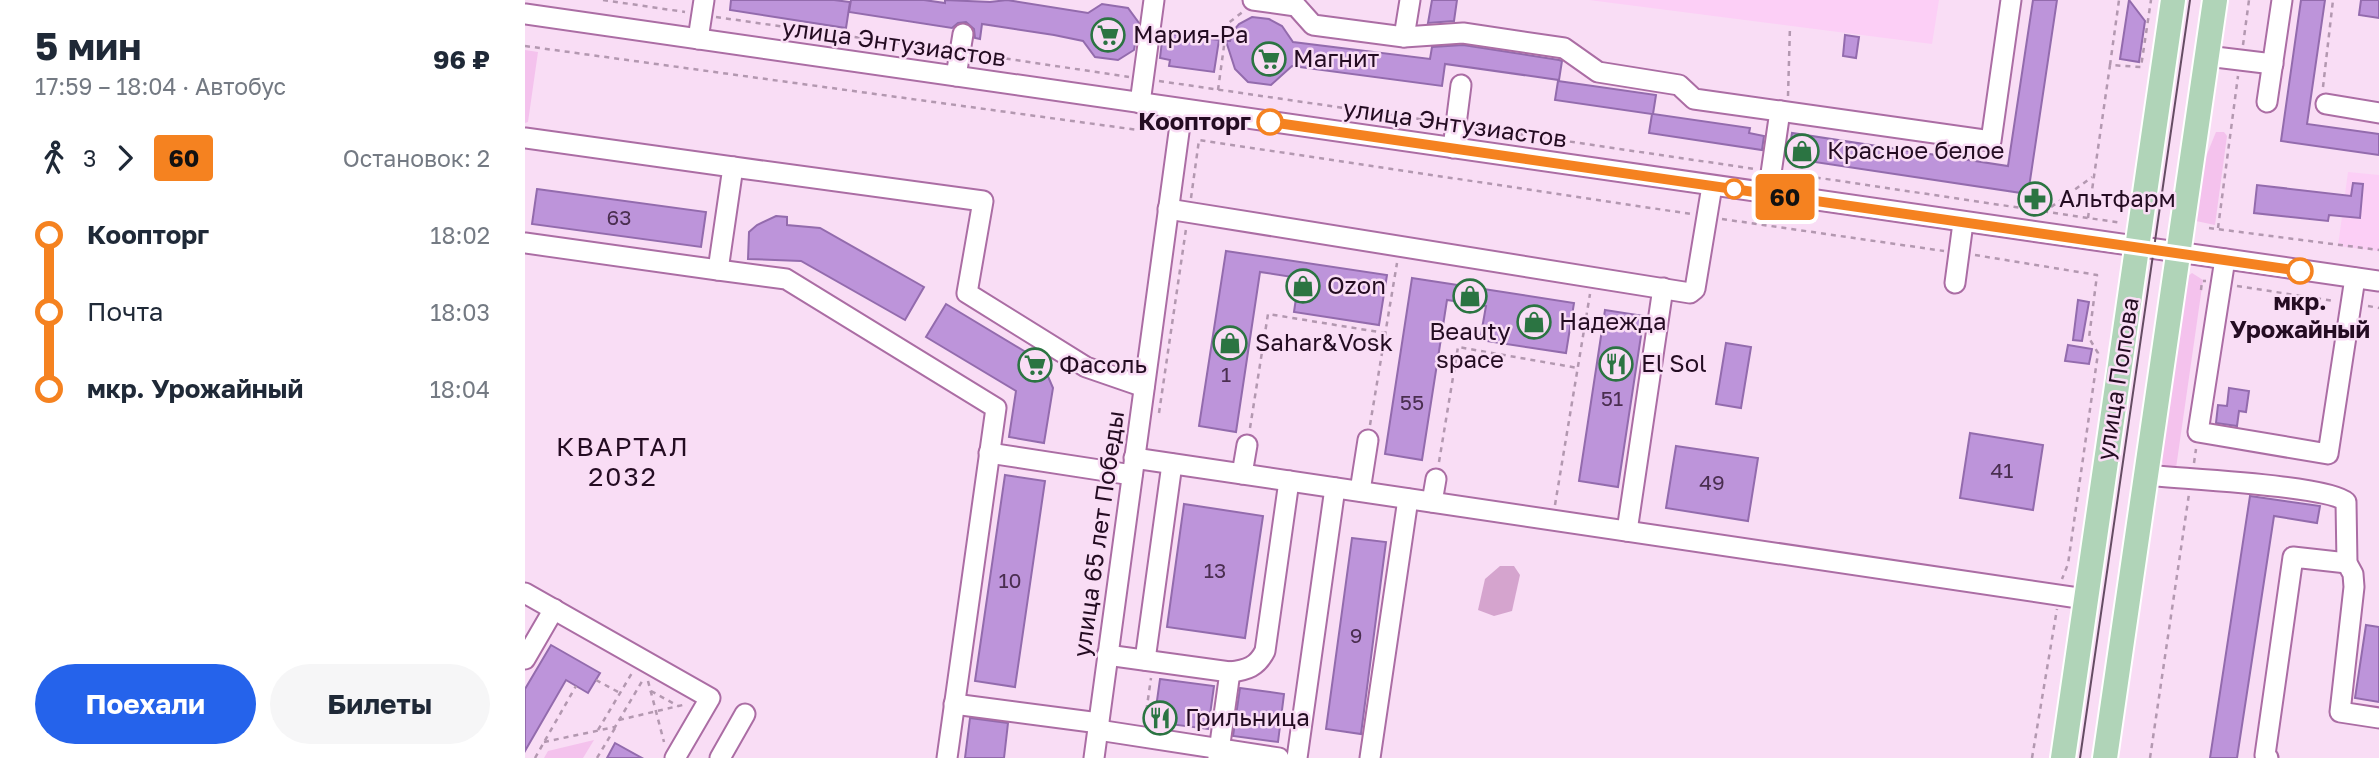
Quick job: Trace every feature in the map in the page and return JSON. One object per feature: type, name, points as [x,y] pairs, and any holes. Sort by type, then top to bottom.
[{"type":"main road","name":"улица Попова","points":[[2063,758],[2173,0]]},
{"type":"main road","name":"улица Попова","points":[[2105,758],[2215,0]]},
{"type":"street","points":[[1140,103],[1154,0]]},
{"type":"street","points":[[1256,0],[1296,6],[1313,25],[1404,37],[1463,33],[1564,48],[1598,72],[1679,85],[1694,99],[1991,141],[2011,0]]},
{"type":"street","points":[[1404,37],[1410,0]]},
{"type":"street","points":[[2267,102],[2282,0]]},
{"type":"street","points":[[698,39],[703,7]]},
{"type":"street","name":"улица Энтузиастов","points":[[525,14],[2379,281]]},
{"type":"street","points":[[956,76],[961,43]]},
{"type":"street","points":[[2207,56],[2273,64]]},
{"type":"street","points":[[1453,148],[1461,85]]},
{"type":"street","points":[[2325,96],[2379,113]]},
{"type":"street","name":"улица 65 лет Победы","points":[[1094,758],[1182,110]]},
{"type":"street","points":[[1768,194],[1784,111]]},
{"type":"street","points":[[525,138],[983,201],[967,293],[1086,367],[1144,387]]},
{"type":"street","points":[[718,270],[733,167]]},
{"type":"street","points":[[1168,209],[1691,293],[1695,289],[1712,186]]},
{"type":"street","points":[[1955,283],[1963,223]]},
{"type":"street","points":[[525,243],[786,279],[996,408],[947,758]]},
{"type":"street","points":[[2225,259],[2199,432],[2328,454],[2355,278]]},
{"type":"street","points":[[1627,531],[1663,288]]},
{"type":"street","points":[[1360,491],[1368,440]]},
{"type":"street","points":[[1242,474],[1247,446]]},
{"type":"street","points":[[989,453],[1133,467],[1172,464],[2085,599]]},
{"type":"street","points":[[1149,661],[1172,464]]},
{"type":"street","points":[[2146,475],[2253,484],[2342,498],[2347,509],[2347,563],[2353,574],[2354,587],[2340,712],[2379,718]]},
{"type":"street","points":[[1432,502],[1436,479]]},
{"type":"street","points":[[1107,655],[1230,672],[1246,670],[1259,664],[1265,651],[1289,481]]},
{"type":"street","points":[[1297,758],[1335,488]]},
{"type":"street","points":[[1370,758],[1408,499]]},
{"type":"street","points":[[2268,758],[2265,755],[2293,557],[2347,563]]},
{"type":"street","points":[[525,593],[710,698],[670,752]]},
{"type":"street","points":[[525,659],[554,609]]},
{"type":"street","points":[[1219,753],[1230,672]]},
{"type":"street","points":[[954,704],[1098,727],[1219,753],[1279,758]]},
{"type":"street","points":[[720,758],[745,714]]},
{"type":"path","points":[[603,0],[703,7],[961,43],[1143,79],[2122,223]]},
{"type":"path","points":[[1218,90],[1227,23],[1256,0]]},
{"type":"path","points":[[2088,218],[2119,0]]},
{"type":"path","points":[[2110,65],[2141,67],[2151,0]]},
{"type":"path","points":[[2218,228],[2249,0]]},
{"type":"path","points":[[2325,96],[2333,0]]},
{"type":"path","points":[[1784,111],[1790,26]]},
{"type":"path","points":[[525,46],[1138,130]]},
{"type":"path","points":[[1199,139],[2097,275],[2089,338],[2098,353],[2068,564],[2059,595],[2032,758]]},
{"type":"path","points":[[2043,213],[2093,176]]},
{"type":"path","points":[[2209,228],[2379,250]]},
{"type":"path","points":[[1368,440],[1400,246]]},
{"type":"path","points":[[1552,520],[1593,277]]},
{"type":"path","points":[[2201,290],[2202,281],[2301,297]]},
{"type":"path","points":[[1247,446],[1268,314],[1385,333]]},
{"type":"path","points":[[1436,479],[1458,347],[1578,368]]},
{"type":"path","points":[[2150,758],[2199,432]]},
{"type":"path","points":[[598,730],[640,658]]},
{"type":"path","points":[[1143,737],[1149,661]]},
{"type":"path","points":[[597,758],[646,674],[670,752]]},
{"type":"path","points":[[596,680],[620,693]]},
{"type":"path","points":[[535,758],[576,686]]},
{"type":"path","points":[[651,691],[678,706]]},
{"type":"path","points":[[619,720],[710,698]]},
{"type":"path","points":[[544,742],[615,727]]},
{"type":"shaded area","points":[[1589,0],[1939,0],[1932,44]]},
{"type":"shaded area","points":[[525,50],[538,52],[528,122],[525,123]]},
{"type":"shaded area","points":[[2216,132],[2224,132],[2227,136],[2215,225],[2196,221],[2205,159]]},
{"type":"shaded area","points":[[2348,172],[2379,175],[2379,251],[2338,246]]},
{"type":"shaded area","points":[[2192,273],[2203,280],[2176,468],[2164,469],[2160,453],[2187,277]]},
{"type":"shaded area","points":[[1500,566],[1514,566],[1520,575],[1512,611],[1494,616],[1478,610],[1485,579]]},
{"type":"shaded area","points":[[594,740],[583,758],[544,758],[548,751]]},
{"type":"building","points":[[731,0],[850,2],[846,28],[730,10]]},
{"type":"building","points":[[851,0],[924,0],[945,3],[945,0],[1007,0],[1088,13],[1102,4],[1128,8],[1139,23],[1134,50],[1118,60],[1095,57],[1083,41],[1054,35],[982,24],[980,39],[975,38],[974,29],[966,22],[958,23],[952,28],[849,12]]},
{"type":"building","points":[[1432,0],[1457,0],[1454,21],[1428,23]]},
{"type":"building","points":[[2033,0],[2057,0],[2028,194],[1788,158],[1792,133],[2008,166]]},
{"type":"building","points":[[2129,0],[2145,21],[2139,62],[2120,59]]},
{"type":"building","points":[[2301,0],[2325,0],[2307,124],[2379,134],[2379,155],[2281,141]]},
{"type":"building","points":[[2361,0],[2379,0],[2379,18],[2359,15]]},
{"type":"building","points":[[1252,17],[1269,19],[1282,26],[1293,42],[1430,59],[1432,47],[1463,45],[1559,60],[1562,61],[1559,80],[1445,64],[1442,86],[1292,66],[1271,85],[1248,82],[1235,69],[1226,41],[1230,41],[1239,24]]},
{"type":"building","points":[[1163,33],[1219,40],[1214,72],[1169,66],[1170,60],[1160,58]]},
{"type":"building","points":[[1845,35],[1859,37],[1856,58],[1843,56]]},
{"type":"building","points":[[1558,81],[1656,95],[1653,114],[1750,128],[1749,133],[1764,136],[1762,150],[1649,133],[1652,114],[1555,100]]},
{"type":"building","points":[[2353,183],[2363,184],[2360,218],[2329,215],[2328,221],[2254,213],[2257,185],[2351,196]]},
{"type":"building","points":[[537,189],[706,212],[701,247],[532,224]]},
{"type":"building","points":[[776,216],[787,217],[787,225],[820,228],[924,287],[905,320],[801,261],[748,259],[749,232]]},
{"type":"building","points":[[1226,251],[1387,275],[1379,325],[1294,312],[1299,278],[1260,272],[1236,432],[1199,426]]},
{"type":"building","points":[[1412,278],[1574,303],[1566,353],[1480,340],[1486,306],[1447,300],[1422,460],[1385,454]]},
{"type":"building","points":[[2078,300],[2089,302],[2082,341],[2073,340]]},
{"type":"building","points":[[946,304],[1034,357],[1044,367],[1053,388],[1044,443],[1009,437],[1016,391],[926,337]]},
{"type":"building","points":[[1605,310],[1644,316],[1618,487],[1579,481]]},
{"type":"building","points":[[1726,343],[1751,347],[1741,408],[1716,404]]},
{"type":"building","points":[[2068,345],[2092,349],[2089,364],[2065,361]]},
{"type":"building","points":[[2229,388],[2249,391],[2246,412],[2239,411],[2237,426],[2216,423],[2218,405],[2227,406]]},
{"type":"building","points":[[1970,433],[2043,445],[2033,510],[1960,498]]},
{"type":"building","points":[[1676,446],[1758,458],[1748,521],[1666,508]]},
{"type":"building","points":[[1005,475],[1045,481],[1015,687],[975,681]]},
{"type":"building","points":[[2250,496],[2320,506],[2317,523],[2274,516],[2237,758],[2210,758]]},
{"type":"building","points":[[1184,504],[1263,516],[1245,638],[1167,627]]},
{"type":"building","points":[[1352,538],[1386,542],[1361,734],[1326,729]]},
{"type":"building","points":[[2366,625],[2379,627],[2379,702],[2355,698]]},
{"type":"building","points":[[551,645],[600,673],[588,693],[566,680],[525,751],[525,689]]},
{"type":"building","points":[[1160,679],[1214,686],[1208,729],[1154,722]]},
{"type":"building","points":[[1240,688],[1284,694],[1278,742],[1233,736]]},
{"type":"building","points":[[970,718],[1008,723],[1004,758],[965,758]]},
{"type":"building","points":[[615,743],[642,758],[607,758]]},
{"type":"tram line","points":[[2080,758],[2190,0]]},
{"type":"bus line","name":"60","points":[[1270,122],[2300,271]]},
{"type":"place","name":"Мария-Ра","points":[[1108,35]]},
{"type":"place","name":"Магнит","points":[[1269,59]]},
{"type":"place","name":"Коопторг","points":[[1270,122]]},
{"type":"place","name":"Красное белое","points":[[1802,151]]},
{"type":"place","name":"Альтфарм","points":[[2035,199]]},
{"type":"place","name":"мкр. Урожайный","points":[[2300,271]]},
{"type":"place","name":"Ozon","points":[[1303,286]]},
{"type":"place","name":"Beauty space","points":[[1470,296]]},
{"type":"place","name":"Надежда","points":[[1534,322]]},
{"type":"place","name":"Sahar&Vosk","points":[[1230,343]]},
{"type":"place","name":"El Sol","points":[[1616,364]]},
{"type":"place","name":"Фасоль","points":[[1035,365]]},
{"type":"place","name":"Грильница","points":[[1160,718]]},
{"type":"district","name":"КВАРТАЛ 2032","points":[[623,462]]}]
